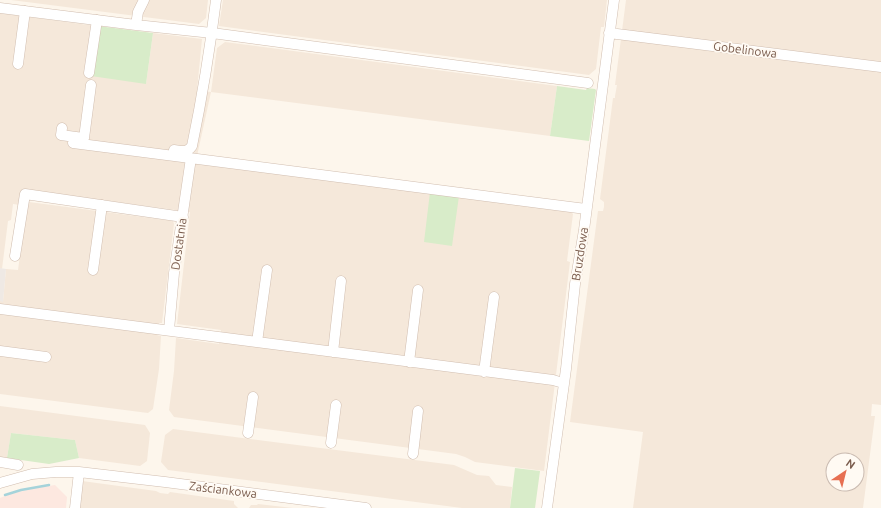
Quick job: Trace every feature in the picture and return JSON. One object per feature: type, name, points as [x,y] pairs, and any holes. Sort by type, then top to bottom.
[{"type":"street","points":[[136,25],[138,12],[144,0]]},
{"type":"street","name":"Dostatnia","points":[[169,330],[174,273],[192,144],[203,92],[216,0]]},
{"type":"street","name":"Bruzdowa","points":[[547,508],[564,383],[575,284],[614,0]]},
{"type":"street","points":[[0,8],[212,33],[588,83]]},
{"type":"street","points":[[18,64],[25,11]]},
{"type":"street","points":[[89,74],[97,20]]},
{"type":"street","name":"Gobelinowa","points":[[609,33],[881,67]]},
{"type":"street","points":[[84,138],[91,85]]},
{"type":"street","points":[[62,128],[61,135],[186,151],[191,153]]},
{"type":"street","points":[[73,143],[191,153],[586,210]]},
{"type":"street","points":[[15,256],[25,194],[183,217]]},
{"type":"street","points":[[94,270],[102,205]]},
{"type":"street","points":[[257,342],[267,270]]},
{"type":"street","points":[[333,352],[341,281]]},
{"type":"street","points":[[409,362],[418,290]]},
{"type":"street","points":[[484,372],[494,297]]},
{"type":"street","points":[[0,308],[553,380],[564,383]]},
{"type":"street","points":[[0,351],[46,357]]},
{"type":"street","points":[[248,432],[253,397]]},
{"type":"street","points":[[330,443],[336,405]]},
{"type":"street","points":[[414,454],[418,411]]},
{"type":"street","points":[[0,462],[18,465]]},
{"type":"street","points":[[75,508],[79,472]]},
{"type":"street","name":"Zaściankowa","points":[[0,483],[32,474],[79,472],[366,508]]},
{"type":"shaded area","points":[[11,0],[208,0],[206,18],[199,24]]},
{"type":"shaded area","points":[[223,0],[607,0],[604,27],[601,27],[596,69],[589,75],[219,26]]},
{"type":"shaded area","points":[[626,0],[881,0],[881,405],[872,404],[871,416],[875,416],[863,508],[633,508],[643,432],[570,422],[598,211],[603,211],[604,207],[604,202],[600,199],[613,98],[615,98],[617,85],[615,85]]},
{"type":"shaded area","points":[[0,13],[96,26],[146,84],[153,33],[202,39],[197,90],[211,92],[197,156],[569,210],[573,214],[567,261],[570,262],[544,471],[475,462],[456,454],[174,417],[169,410],[174,371],[176,338],[219,344],[221,330],[177,324],[190,212],[22,189],[20,205],[13,204],[11,220],[8,221],[2,269],[0,268]]},
{"type":"shaded area","points":[[225,42],[557,86],[550,136],[211,92],[217,48]]},
{"type":"shaded area","points":[[29,202],[173,221],[174,224],[162,323],[159,323],[157,335],[161,336],[159,369],[153,409],[148,413],[0,394],[0,301],[3,301],[6,269],[18,270],[27,204]]},
{"type":"shaded area","points":[[0,268],[6,269],[3,302],[0,301]]},
{"type":"shaded area","points":[[0,406],[145,425],[150,433],[147,461],[140,466],[79,458],[75,440],[11,433],[7,458],[0,457]]},
{"type":"shaded area","points":[[173,429],[454,465],[477,475],[489,476],[496,485],[512,487],[510,508],[462,508],[168,470],[161,462],[165,435]]},
{"type":"shaded area","points":[[82,481],[156,491],[160,493],[168,494],[170,492],[234,501],[234,504],[238,508],[79,508]]},
{"type":"shaded area","points":[[55,485],[67,497],[66,508],[0,508],[0,498],[31,489]]},
{"type":"shaded area","points":[[258,504],[293,508],[249,508],[251,505]]},
{"type":"green space","points":[[98,26],[153,33],[146,84],[91,76]]},
{"type":"green space","points":[[557,86],[596,90],[589,141],[550,136]]},
{"type":"green space","points":[[430,192],[459,196],[452,246],[424,242]]},
{"type":"green space","points":[[11,433],[75,440],[79,458],[49,464],[7,458]]},
{"type":"green space","points":[[515,468],[540,471],[535,508],[510,508]]},
{"type":"waterway","points":[[5,495],[21,490],[49,485]]}]
